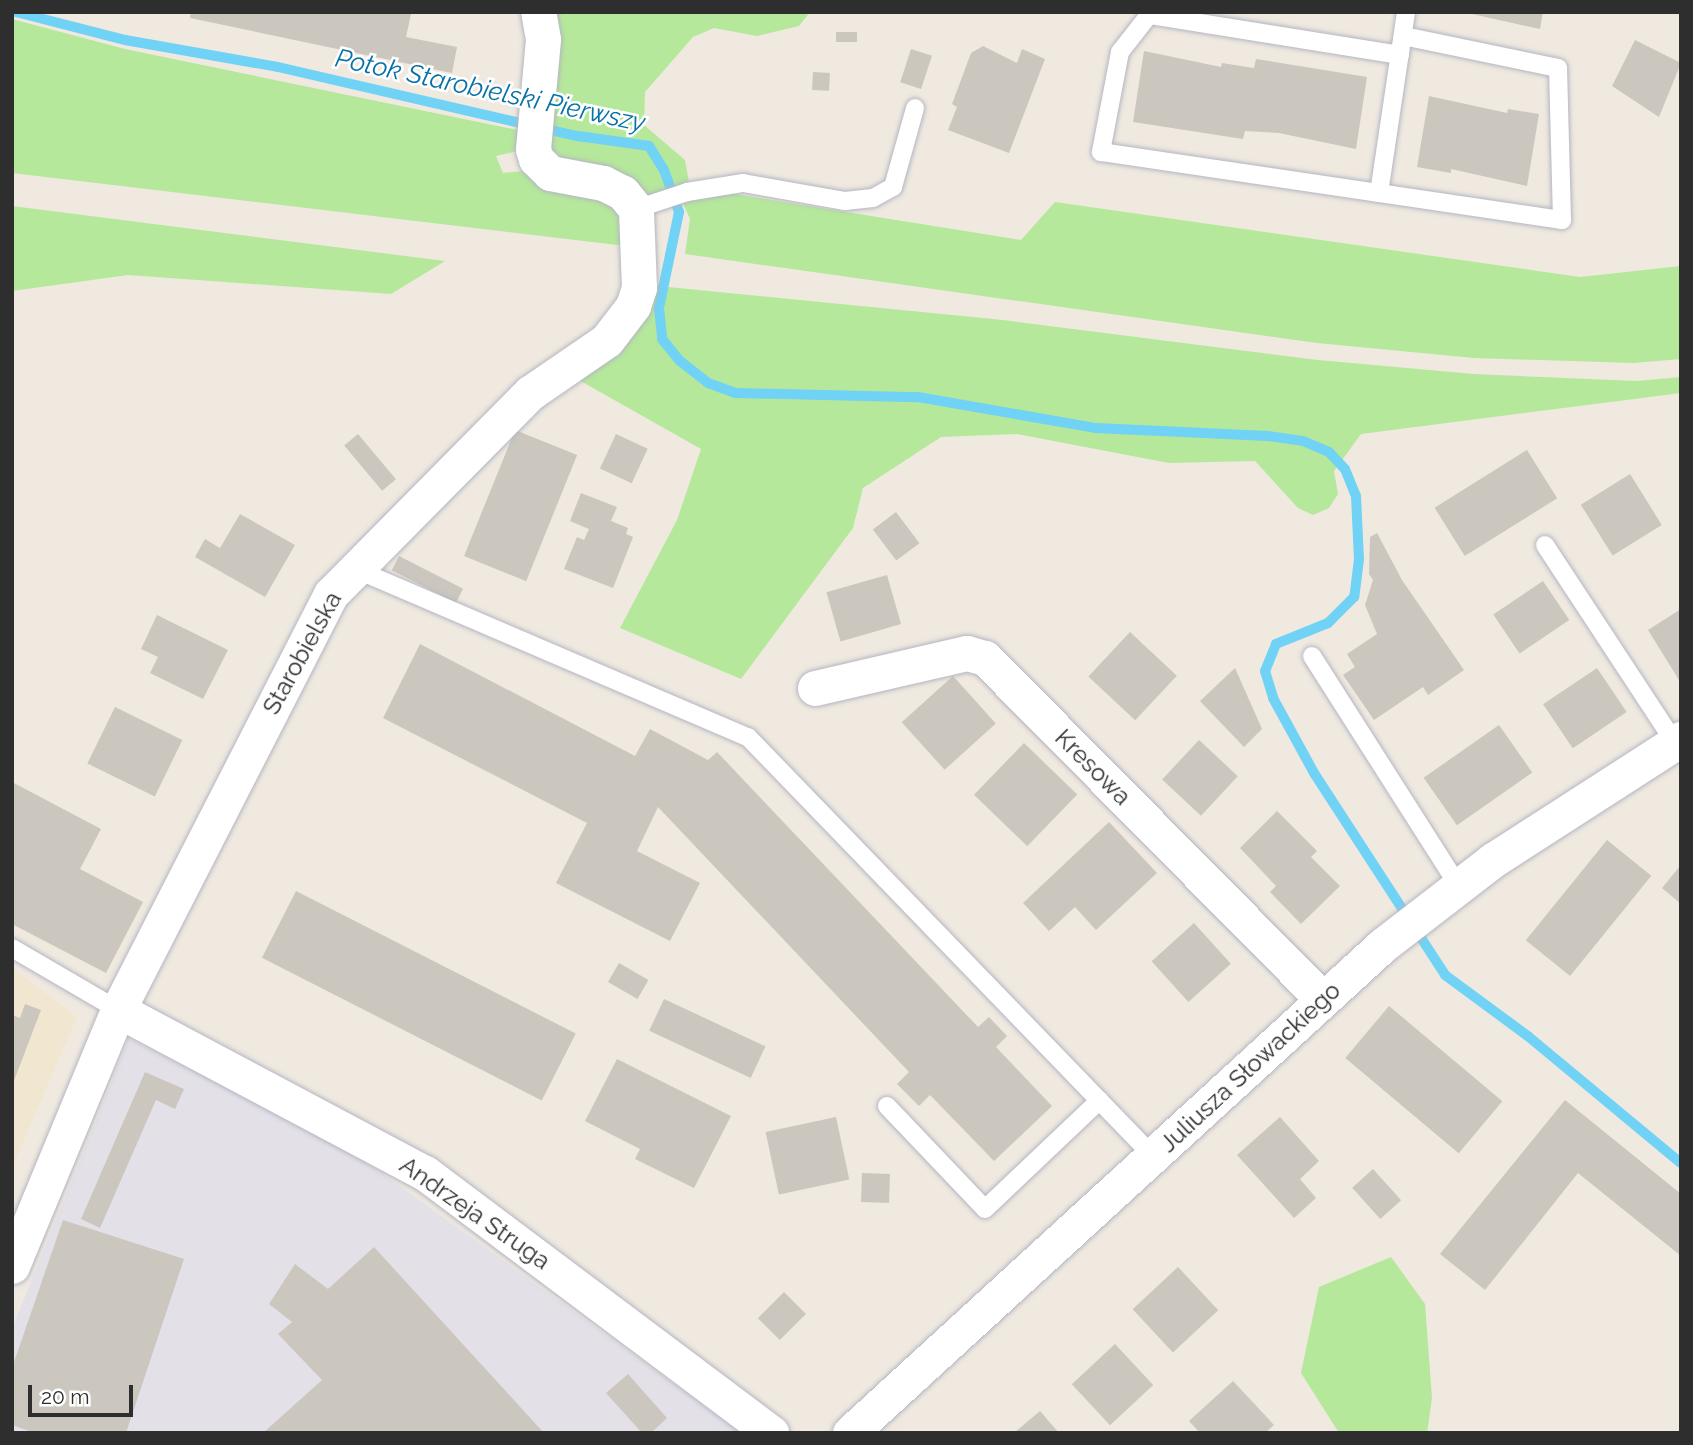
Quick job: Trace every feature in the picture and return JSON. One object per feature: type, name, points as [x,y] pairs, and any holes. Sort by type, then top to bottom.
[{"type":"street","points":[[538,12],[542,38],[539,104],[534,139],[541,168],[603,183],[646,205]]},
{"type":"street","name":"Starobielska","points":[[12,1266],[118,1010],[318,615],[353,568],[530,393],[589,355],[622,325],[639,288],[646,205]]},
{"type":"street","name":"Kresowa","points":[[816,688],[967,653],[985,658],[1323,1000]]},
{"type":"street","name":"Juliusza Słowackiego","points":[[850,1433],[1383,945],[1448,892],[1678,741]]},
{"type":"street","name":"Andrzeja Struga","points":[[118,1010],[425,1173],[771,1433]]},
{"type":"lane","points":[[1379,193],[1406,12]]},
{"type":"lane","points":[[1400,55],[1149,15],[1120,52],[1101,152],[1562,220],[1558,68],[1403,36]]},
{"type":"lane","points":[[646,205],[687,191],[743,183],[845,201],[873,198],[893,187],[915,108]]},
{"type":"lane","points":[[1545,545],[1678,741]]},
{"type":"lane","points":[[353,568],[748,737],[1153,1156]]},
{"type":"lane","points":[[1312,656],[1448,892]]},
{"type":"lane","points":[[12,948],[118,1010]]},
{"type":"lane","points":[[887,1106],[985,1209],[1100,1100]]},
{"type":"shaded area","points":[[12,968],[77,1017],[12,1168]]},
{"type":"shaded area","points":[[129,1039],[336,1140],[742,1433],[12,1433],[12,1329]]},
{"type":"green space","points":[[547,12],[810,12],[799,26],[757,36],[714,28],[693,37],[645,92],[644,125],[685,160],[689,182],[647,196],[566,163],[545,142]]},
{"type":"green space","points":[[12,19],[125,49],[522,131],[522,150],[496,156],[503,173],[524,171],[543,187],[616,201],[626,246],[12,173]]},
{"type":"green space","points":[[722,192],[1021,240],[1055,202],[1580,277],[1681,266],[1681,359],[1633,363],[1474,358],[1317,343],[685,254],[690,219],[682,201]]},
{"type":"green space","points":[[12,206],[445,261],[391,294],[128,275],[12,291]]},
{"type":"green space","points":[[648,285],[1003,320],[1318,360],[1474,374],[1637,381],[1681,377],[1681,393],[1361,434],[1334,471],[1338,494],[1329,508],[1313,515],[1298,508],[1255,461],[1169,463],[1017,434],[941,437],[863,488],[853,528],[741,679],[620,628],[677,520],[701,449],[570,375]]},
{"type":"green space","points":[[1391,1257],[1425,1304],[1432,1398],[1427,1433],[1339,1433],[1301,1373],[1319,1287]]},
{"type":"building","points":[[191,12],[405,12],[411,14],[406,37],[457,47],[452,73],[190,18]]},
{"type":"building","points":[[1472,12],[1543,12],[1540,29],[1472,14]]},
{"type":"building","points":[[836,32],[857,32],[857,42],[836,42]]},
{"type":"building","points":[[1635,40],[1681,63],[1659,117],[1612,86]]},
{"type":"building","points":[[983,46],[1017,63],[1022,49],[1045,59],[1009,153],[948,130],[957,107],[952,104],[971,53]]},
{"type":"building","points":[[911,49],[932,56],[921,89],[900,82]]},
{"type":"building","points":[[1144,51],[1221,67],[1222,63],[1254,68],[1256,59],[1367,77],[1356,149],[1279,133],[1245,131],[1243,139],[1133,122]]},
{"type":"building","points":[[813,72],[830,73],[829,91],[812,90]]},
{"type":"building","points":[[1429,96],[1507,113],[1508,109],[1539,114],[1527,186],[1451,169],[1451,173],[1417,167]]},
{"type":"building","points":[[515,430],[577,455],[526,581],[464,556]]},
{"type":"building","points":[[358,434],[396,479],[382,491],[344,446]]},
{"type":"building","points":[[616,434],[648,449],[632,483],[600,468]]},
{"type":"building","points":[[1527,450],[1557,498],[1465,556],[1435,508]]},
{"type":"building","points":[[1630,474],[1662,525],[1613,556],[1581,505]]},
{"type":"building","points":[[581,493],[617,507],[611,521],[628,528],[626,534],[633,537],[613,588],[564,569],[577,537],[584,540],[589,529],[570,521]]},
{"type":"building","points":[[896,512],[919,543],[896,561],[873,529]]},
{"type":"building","points":[[240,514],[295,545],[265,597],[195,557],[205,539],[220,548]]},
{"type":"building","points":[[1377,533],[1402,580],[1464,670],[1428,695],[1423,687],[1374,720],[1343,675],[1355,667],[1347,654],[1377,634],[1365,605],[1373,580],[1369,574],[1370,537]]},
{"type":"building","points":[[399,556],[463,589],[456,603],[392,570]]},
{"type":"building","points":[[887,575],[901,624],[840,641],[826,592]]},
{"type":"building","points":[[1543,581],[1569,620],[1520,654],[1493,615]]},
{"type":"building","points":[[1681,609],[1681,679],[1679,680],[1648,630]]},
{"type":"building","points":[[157,615],[228,650],[203,699],[150,673],[158,657],[141,649]]},
{"type":"building","points":[[1130,632],[1177,676],[1135,720],[1088,677]]},
{"type":"building","points":[[420,644],[635,756],[650,729],[708,760],[717,752],[978,1027],[989,1017],[1007,1036],[996,1047],[1052,1106],[994,1161],[930,1095],[919,1106],[897,1084],[909,1072],[658,807],[637,851],[700,883],[670,941],[556,883],[587,823],[383,718]]},
{"type":"building","points":[[1235,668],[1262,729],[1244,747],[1200,701]]},
{"type":"building","points":[[1597,668],[1627,712],[1573,748],[1543,704]]},
{"type":"building","points":[[953,676],[996,724],[945,770],[902,722]]},
{"type":"building","points":[[115,707],[182,740],[155,797],[87,764]]},
{"type":"building","points":[[1499,725],[1532,773],[1457,825],[1424,778]]},
{"type":"building","points":[[1199,740],[1238,776],[1201,816],[1162,779]]},
{"type":"building","points":[[1024,743],[1077,794],[1027,846],[974,795]]},
{"type":"building","points":[[12,782],[101,829],[80,869],[143,902],[106,973],[12,924]]},
{"type":"building","points":[[1277,811],[1317,851],[1311,857],[1340,886],[1301,924],[1270,892],[1276,886],[1240,848]]},
{"type":"building","points":[[1109,822],[1157,873],[1096,930],[1075,907],[1049,931],[1023,903]]},
{"type":"building","points":[[1607,840],[1651,876],[1570,976],[1526,940]]},
{"type":"building","points":[[1681,865],[1681,904],[1662,888]]},
{"type":"building","points":[[296,891],[576,1034],[542,1100],[262,958]]},
{"type":"building","points":[[1194,923],[1231,964],[1188,1002],[1152,961]]},
{"type":"building","points":[[619,963],[648,980],[637,999],[608,982]]},
{"type":"building","points":[[664,999],[766,1046],[751,1078],[649,1031]]},
{"type":"building","points":[[25,1004],[41,1010],[12,1086],[12,1015],[20,1018]]},
{"type":"building","points":[[1389,1006],[1502,1101],[1459,1153],[1345,1058]]},
{"type":"building","points":[[617,1059],[731,1116],[694,1188],[635,1159],[640,1149],[585,1121]]},
{"type":"building","points":[[145,1072],[184,1089],[175,1109],[156,1100],[100,1228],[81,1219]]},
{"type":"building","points":[[1565,1100],[1681,1194],[1681,1256],[1578,1173],[1485,1290],[1440,1254]]},
{"type":"building","points":[[836,1117],[849,1180],[779,1195],[766,1132]]},
{"type":"building","points":[[1280,1117],[1319,1161],[1300,1179],[1316,1198],[1294,1218],[1237,1155]]},
{"type":"building","points":[[1373,1169],[1401,1200],[1380,1219],[1352,1188]]},
{"type":"building","points":[[862,1173],[890,1174],[889,1203],[861,1202]]},
{"type":"building","points":[[63,1220],[184,1259],[126,1433],[35,1433],[12,1425],[12,1368]]},
{"type":"building","points":[[374,1247],[544,1433],[263,1433],[322,1380],[278,1334],[292,1322],[269,1304],[295,1264],[328,1289]]},
{"type":"building","points":[[1178,1267],[1218,1310],[1173,1352],[1133,1309]]},
{"type":"building","points":[[784,1292],[806,1314],[780,1340],[758,1318]]},
{"type":"building","points":[[1115,1344],[1153,1385],[1110,1425],[1072,1384]]},
{"type":"building","points":[[628,1374],[667,1418],[651,1433],[642,1433],[606,1393]]},
{"type":"building","points":[[1233,1381],[1274,1425],[1265,1433],[1200,1433],[1189,1421]]},
{"type":"building","points":[[1040,1411],[1059,1433],[1014,1433]]},
{"type":"waterway","name":"Potok Starobielski Pierwszy","points":[[16,12],[125,40],[278,67],[578,136],[649,146],[664,170],[679,212],[659,308],[662,339],[680,361],[708,383],[736,393],[918,397],[1096,428],[1268,436],[1303,441],[1329,452],[1345,469],[1356,496],[1359,559],[1354,597],[1328,623],[1276,644],[1265,671],[1273,698],[1314,773],[1445,975],[1529,1037],[1681,1163]]}]
